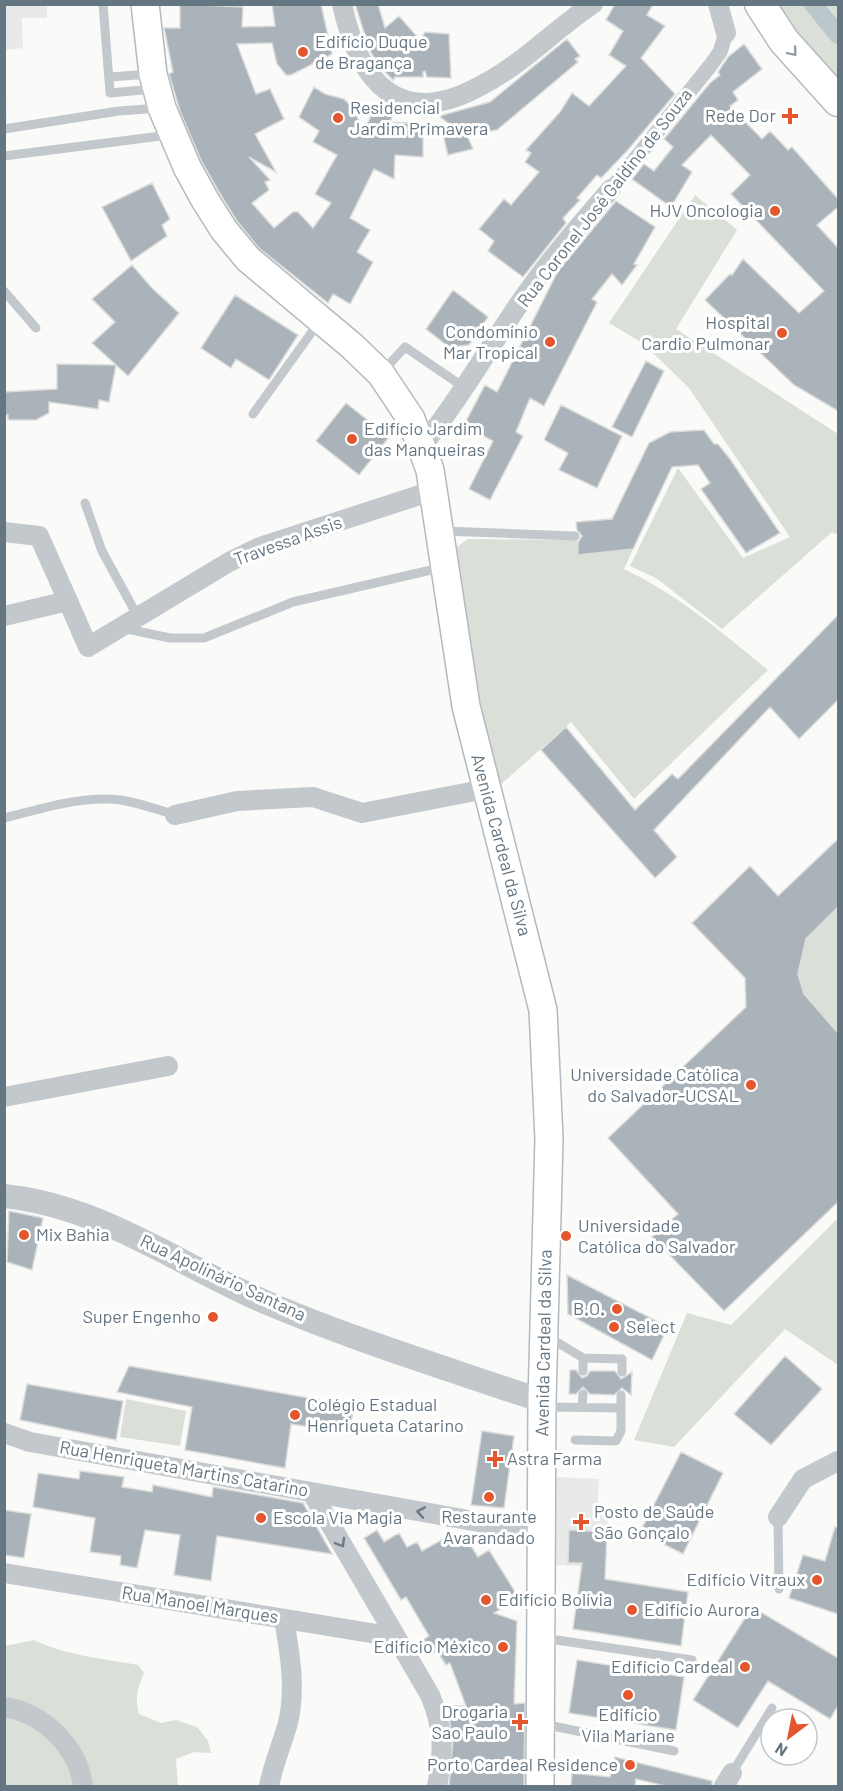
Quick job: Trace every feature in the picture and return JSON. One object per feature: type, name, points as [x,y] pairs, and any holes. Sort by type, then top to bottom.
[{"type":"main road","name":"Avenida Cardeal da Silva","points":[[145,4],[158,90],[172,134],[191,176],[224,230],[248,259],[381,374],[411,419],[423,445],[435,490],[444,567],[466,706],[543,1010],[549,1139],[542,1404],[540,1786]]},
{"type":"main road","points":[[760,7],[784,41],[838,101]]},
{"type":"street","points":[[342,4],[353,48],[373,81],[402,99],[437,102],[460,96],[483,85],[593,4]]},
{"type":"street","name":"Rua Coronel José Galdino de Souza","points":[[423,445],[465,388],[519,304],[560,248],[611,189],[720,52],[726,33],[718,4]]},
{"type":"street","name":"Travessa Assis","points":[[68,601],[88,647],[229,562],[260,548],[435,490]]},
{"type":"street","points":[[4,532],[39,536],[68,601],[4,616]]},
{"type":"street","points":[[175,814],[237,801],[313,797],[362,813],[486,789]]},
{"type":"street","points":[[4,1097],[168,1066]]},
{"type":"street","name":"Rua Apolinário Santana","points":[[4,1196],[66,1207],[135,1236],[270,1305],[542,1404]]},
{"type":"street","name":"Rua Henriqueta Martins Catarino","points":[[4,1433],[30,1442],[541,1533]]},
{"type":"street","points":[[778,1517],[803,1479],[838,1461]]},
{"type":"street","points":[[312,1493],[430,1695],[440,1718],[442,1740],[437,1786]]},
{"type":"street","name":"Rua Manoel Marques","points":[[4,1573],[395,1637]]},
{"type":"street","points":[[269,1786],[288,1722],[292,1694],[284,1619]]},
{"type":"street","points":[[4,1707],[18,1709],[34,1717],[63,1741],[79,1767],[83,1786]]},
{"type":"lane","points":[[103,4],[110,93],[158,90]]},
{"type":"lane","points":[[109,77],[158,90]]},
{"type":"lane","points":[[4,129],[119,111],[158,90]]},
{"type":"lane","points":[[4,156],[172,134]]},
{"type":"lane","points":[[4,291],[36,328]]},
{"type":"lane","points":[[253,414],[320,320]]},
{"type":"lane","points":[[381,374],[405,347],[465,388]]},
{"type":"lane","points":[[85,502],[102,552],[138,617]]},
{"type":"lane","points":[[440,531],[575,536]]},
{"type":"lane","points":[[120,628],[170,638],[204,638],[301,600],[444,567]]},
{"type":"lane","points":[[4,818],[71,802],[99,800],[137,803],[175,814]]},
{"type":"lane","points":[[544,1335],[583,1358],[622,1359],[622,1372]]},
{"type":"lane","points":[[583,1358],[583,1371]]},
{"type":"lane","points":[[582,1407],[583,1394]]},
{"type":"lane","points":[[575,1440],[616,1441],[621,1431],[621,1395]]},
{"type":"lane","points":[[542,1404],[621,1408]]},
{"type":"lane","points":[[778,1517],[779,1589]]},
{"type":"lane","points":[[540,1638],[692,1660]]},
{"type":"lane","points":[[540,1724],[674,1751]]},
{"type":"lane","points":[[728,1780],[759,1729]]},
{"type":"shaded area","points":[[5,4],[47,5],[47,18],[22,18],[23,48],[5,50],[7,121],[4,121]]},
{"type":"shaded area","points":[[777,5],[838,5],[838,78],[801,39]]},
{"type":"shaded area","points":[[695,195],[737,230],[676,329],[838,434],[838,534],[831,533],[722,629],[656,578],[630,566],[678,468],[743,558],[790,537],[689,388],[644,344],[609,323]]},
{"type":"shaded area","points":[[468,539],[577,540],[579,555],[633,549],[624,569],[681,602],[768,670],[634,799],[571,722],[498,787],[450,552]]},
{"type":"shaded area","points":[[838,907],[838,1033],[804,994],[798,974],[806,939]]},
{"type":"shaded area","points":[[838,1218],[838,1365],[785,1329],[674,1447],[634,1440],[687,1313],[731,1325]]},
{"type":"shaded area","points":[[126,1399],[186,1411],[180,1446],[120,1437]]},
{"type":"shaded area","name":"Posto de Saúde São Gonçalo","points":[[557,1477],[599,1479],[597,1511],[608,1512],[606,1567],[553,1565]]},
{"type":"shaded area","points":[[34,1640],[72,1653],[138,1665],[144,1673],[137,1694],[139,1714],[161,1723],[176,1720],[197,1727],[208,1741],[211,1753],[194,1752],[176,1759],[178,1786],[5,1786],[5,1646]]},
{"type":"building","points":[[180,4],[243,7],[242,27],[275,26],[272,4],[321,4],[332,54],[291,75],[286,75],[277,64],[272,43],[237,44],[256,94],[270,89],[284,119],[255,134],[276,172],[249,157],[270,180],[265,182],[269,190],[252,203],[274,228],[293,212],[298,212],[313,228],[331,203],[315,194],[337,155],[313,142],[319,131],[299,117],[314,87],[325,94],[344,99],[351,106],[364,130],[379,100],[395,108],[390,122],[423,124],[423,157],[395,155],[394,179],[374,169],[350,218],[370,230],[357,252],[373,262],[350,304],[333,294],[328,303],[259,248],[237,221],[219,192],[201,160],[180,111],[169,74],[173,72],[164,28],[180,28]]},
{"type":"building","points":[[355,4],[378,4],[385,28],[399,16],[420,40],[425,32],[449,34],[451,78],[427,77],[425,71],[423,77],[395,77],[393,80],[370,51]]},
{"type":"building","points":[[615,4],[653,4],[647,15],[665,26],[641,58],[675,94],[627,151],[601,178],[597,175],[577,198],[580,200],[563,218],[566,223],[523,277],[488,251],[494,241],[479,229],[504,199],[511,205],[539,172],[525,162],[531,153],[526,150],[560,112],[572,93],[589,106],[626,66],[609,55],[623,31],[606,20]]},
{"type":"building","points":[[567,39],[580,56],[575,59],[578,62],[497,130],[467,135],[473,149],[448,155],[442,131],[454,137],[458,131],[439,116],[490,102]]},
{"type":"building","points":[[744,44],[762,69],[733,92],[738,100],[730,106],[762,139],[770,131],[788,150],[792,147],[838,199],[838,207],[817,225],[838,248],[838,411],[794,385],[705,300],[730,274],[732,275],[743,259],[799,313],[824,291],[731,194],[750,175],[711,135],[682,165],[692,172],[671,207],[632,179],[644,164],[654,171],[673,147],[664,139],[710,83],[720,75],[718,72],[728,57]]},
{"type":"building","points":[[152,183],[170,219],[162,225],[167,236],[131,261],[102,207]]},
{"type":"building","points":[[616,201],[655,227],[634,264],[637,265],[622,285],[612,274],[592,299],[597,302],[544,406],[530,398],[516,432],[523,436],[490,500],[469,489],[493,441],[464,425],[485,385],[497,392],[558,271]]},
{"type":"building","points":[[132,265],[152,288],[179,313],[128,376],[92,343],[115,322],[92,299]]},
{"type":"building","points":[[453,290],[488,317],[469,345],[449,347],[426,329]]},
{"type":"building","points":[[235,295],[298,335],[269,380],[236,359],[231,368],[201,348]]},
{"type":"building","points":[[646,361],[664,371],[632,437],[612,427]]},
{"type":"building","points":[[57,364],[116,365],[109,402],[99,400],[98,409],[49,402],[49,413],[36,420],[8,420],[8,415],[4,415],[4,392],[57,389]]},
{"type":"building","name":"Edifício Jardim das Manqueiras","points":[[346,403],[389,437],[359,475],[316,441]]},
{"type":"building","points":[[561,405],[622,436],[597,488],[559,470],[568,453],[544,440]]},
{"type":"building","points":[[704,430],[714,444],[718,444],[730,459],[780,533],[746,553],[701,489],[710,483],[698,465],[672,467],[633,549],[578,555],[578,542],[582,536],[577,530],[576,522],[612,519],[649,443],[670,432]]},
{"type":"building","points":[[838,615],[838,700],[799,739],[770,707],[654,830],[677,857],[655,878],[541,750],[566,727],[635,810],[672,774],[678,779]]},
{"type":"building","name":"Universidade Católica do Salvador-UCSAL","points":[[838,839],[838,907],[806,939],[798,974],[804,994],[838,1033],[838,1202],[724,1311],[652,1237],[678,1214],[608,1138],[746,1007],[745,978],[692,923],[750,866],[778,896]]},
{"type":"building","name":"Mix Bahia","points":[[9,1211],[43,1218],[32,1270],[7,1262]]},
{"type":"building","points":[[567,1275],[668,1327],[652,1360],[568,1314]]},
{"type":"building","points":[[785,1356],[822,1389],[771,1445],[734,1414]]},
{"type":"building","name":"Colégio Estadual Henriqueta Catarino","points":[[129,1366],[354,1406],[349,1433],[291,1424],[285,1468],[185,1450],[192,1407],[117,1392]]},
{"type":"building","points":[[570,1370],[576,1370],[582,1378],[590,1371],[615,1371],[621,1379],[632,1372],[631,1395],[622,1388],[614,1395],[590,1394],[583,1387],[576,1394],[569,1394]]},
{"type":"building","points":[[27,1384],[123,1401],[116,1440],[20,1420]]},
{"type":"building","points":[[482,1431],[514,1436],[504,1508],[471,1505]]},
{"type":"building","points":[[681,1452],[723,1473],[683,1554],[640,1532]]},
{"type":"building","points":[[80,1471],[124,1477],[122,1487],[152,1492],[153,1485],[212,1497],[213,1487],[303,1503],[332,1554],[217,1536],[211,1581],[174,1575],[180,1535],[145,1530],[137,1568],[120,1565],[121,1556],[90,1552],[95,1518],[33,1507],[38,1473],[79,1479]]},
{"type":"building","points":[[4,1510],[31,1514],[24,1558],[4,1555]]},
{"type":"building","name":"Edifício Vitraux","points":[[835,1527],[838,1528],[838,1614],[789,1598],[803,1555],[825,1561]]},
{"type":"building","points":[[377,1530],[384,1542],[399,1533],[407,1547],[417,1542],[422,1551],[445,1538],[471,1546],[478,1557],[489,1550],[519,1598],[494,1613],[517,1621],[514,1704],[525,1703],[524,1786],[449,1786],[453,1740],[447,1706],[466,1706],[450,1663],[446,1665],[437,1651],[432,1654],[423,1640],[429,1636],[406,1597],[401,1600],[364,1538]]},
{"type":"building","name":"Edifício Aurora","points":[[569,1530],[607,1532],[605,1579],[688,1592],[681,1646],[573,1629],[582,1563],[568,1563]]},
{"type":"building","name":"Edifício Cardeal","points":[[752,1607],[838,1658],[838,1706],[830,1719],[819,1712],[819,1707],[810,1707],[768,1681],[738,1728],[693,1700]]},
{"type":"building","name":"Edifício Vila Mariane","points":[[577,1660],[684,1677],[676,1730],[569,1713]]},
{"type":"building","name":"Porto Cardeal Residence","points":[[615,1757],[712,1781],[712,1786],[665,1786],[636,1779],[635,1786],[571,1786],[572,1773],[610,1777]]},
{"type":"waterway","points":[[813,4],[838,35]]},
{"type":"place","name":"Edifício Duque de Bragança","points":[[303,52]]},
{"type":"place","name":"Rede Dor","points":[[790,116]]},
{"type":"place","name":"Residencial Jardim Primavera","points":[[338,118]]},
{"type":"place","name":"HJV Oncologia","points":[[775,211]]},
{"type":"place","name":"Hospital Cardio Pulmonar","points":[[782,333]]},
{"type":"place","name":"Condomínio Mar Tropical","points":[[550,342]]},
{"type":"place","name":"Edifício Jardim das Manqueiras","points":[[352,439]]},
{"type":"place","name":"Universidade Católica do Salvador-UCSAL","points":[[751,1085]]},
{"type":"place","name":"Mix Bahia","points":[[24,1235]]},
{"type":"place","name":"Universidade Católica do Salvador","points":[[566,1236]]},
{"type":"place","name":"B.O.","points":[[617,1309]]},
{"type":"place","name":"Super Engenho","points":[[213,1317]]},
{"type":"place","name":"Select","points":[[614,1327]]},
{"type":"place","name":"Colégio Estadual Henriqueta Catarino","points":[[295,1415]]},
{"type":"place","name":"Astra Farma","points":[[495,1459]]},
{"type":"place","name":"Restaurante Avarandado","points":[[489,1497]]},
{"type":"place","name":"Escola Via Magia","points":[[261,1518]]},
{"type":"place","name":"Posto de Saúde São Gonçalo","points":[[581,1522]]},
{"type":"place","name":"Edifício Vitraux","points":[[817,1580]]},
{"type":"place","name":"Edifício Bolívia","points":[[486,1600]]},
{"type":"place","name":"Edifício Aurora","points":[[632,1610]]},
{"type":"place","name":"Edifício México","points":[[503,1647]]},
{"type":"place","name":"Edifício Cardeal","points":[[745,1667]]},
{"type":"place","name":"Edifício Vila Mariane","points":[[628,1695]]},
{"type":"place","name":"Drogaria Sao Paulo","points":[[520,1722]]},
{"type":"place","name":"Porto Cardeal Residence","points":[[630,1765]]}]
